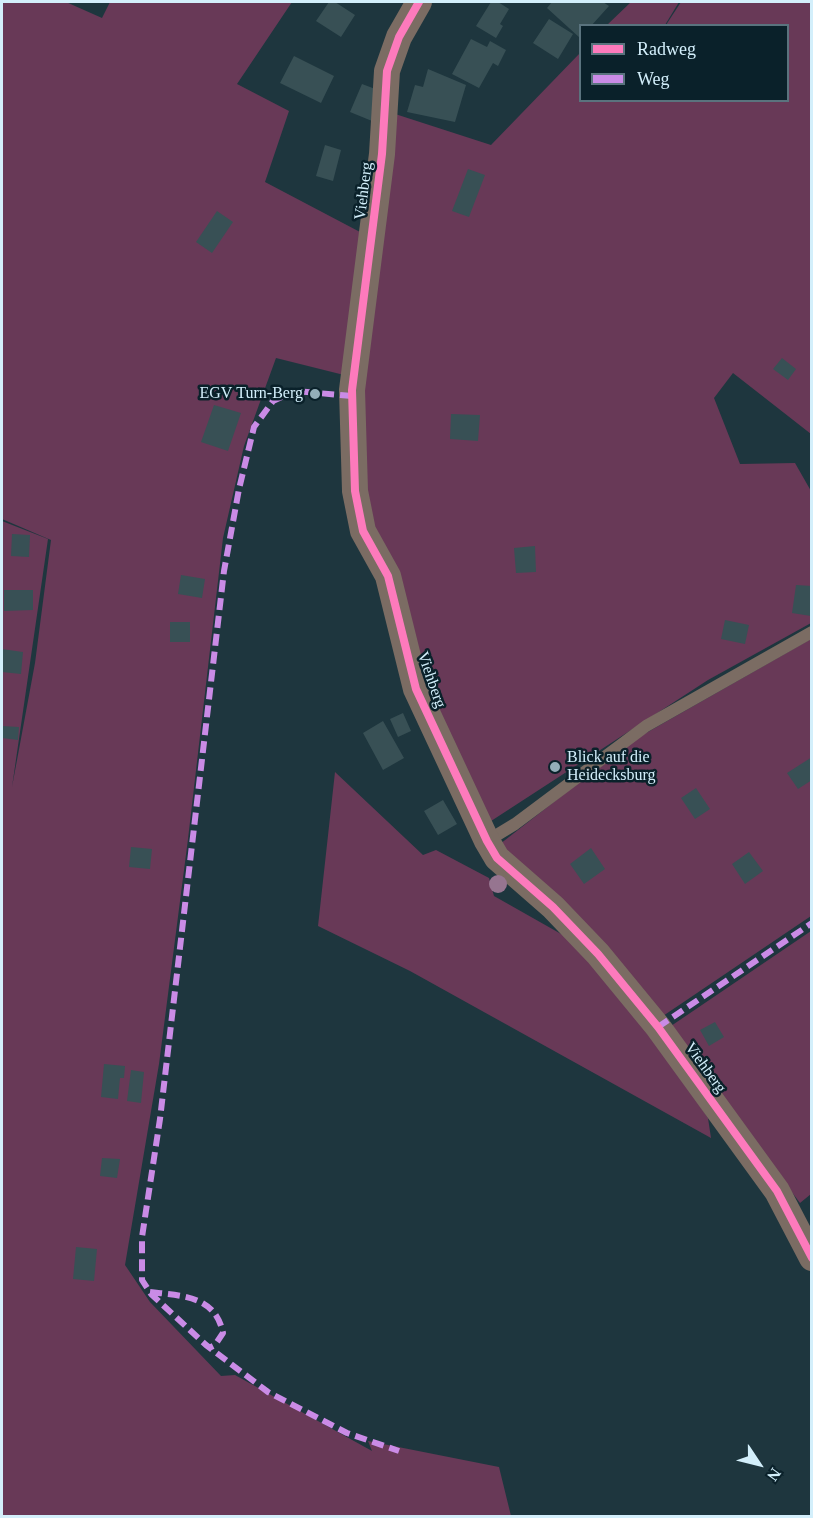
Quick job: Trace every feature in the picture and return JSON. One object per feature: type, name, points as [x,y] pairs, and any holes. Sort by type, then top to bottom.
[{"type":"street","name":"Viehberg","points":[[419,2],[399,37],[387,72],[382,154],[352,390],[355,491],[363,531],[387,576],[416,689],[497,858],[553,907],[598,954],[658,1027],[777,1191],[812,1258]]},
{"type":"lane","points":[[487,841],[515,824],[646,726],[812,632]]},
{"type":"shaded area","points":[[2,2],[66,2],[102,18],[110,2],[292,2],[237,84],[289,111],[265,182],[360,232],[389,112],[491,145],[579,54],[579,102],[789,102],[789,24],[667,24],[681,2],[811,2],[811,434],[733,373],[714,398],[740,464],[795,463],[811,491],[811,623],[708,680],[488,823],[422,681],[360,506],[364,380],[276,358],[244,446],[223,538],[159,1064],[125,1265],[150,1302],[221,1376],[235,1375],[372,1451],[368,1441],[499,1467],[511,1516],[2,1516],[2,521],[48,539],[12,787],[35,663],[51,540],[2,519]]},
{"type":"shaded area","points":[[631,2],[679,2],[666,24],[608,24]]},
{"type":"shaded area","points":[[811,639],[811,916],[660,1018],[500,844],[632,741]]},
{"type":"shaded area","points":[[335,772],[423,855],[436,850],[489,878],[494,896],[577,943],[613,976],[708,1118],[711,1138],[410,971],[318,926]]},
{"type":"shaded area","points":[[811,931],[811,1194],[800,1203],[668,1028]]},
{"type":"building","points":[[329,2],[335,2],[355,15],[341,37],[316,21]]},
{"type":"building","points":[[491,2],[498,2],[509,9],[500,24],[503,26],[496,38],[476,26]]},
{"type":"building","points":[[552,2],[603,2],[609,6],[593,24],[579,24],[579,37],[547,8]]},
{"type":"building","points":[[549,19],[573,34],[558,59],[533,43]]},
{"type":"building","points":[[471,39],[487,47],[490,41],[506,50],[498,66],[493,63],[479,88],[452,74]]},
{"type":"building","points":[[294,56],[334,76],[321,103],[280,83]]},
{"type":"building","points":[[428,69],[466,85],[455,122],[407,112],[415,85],[423,87]]},
{"type":"building","points":[[362,84],[378,90],[372,121],[350,112]]},
{"type":"building","points":[[325,145],[341,150],[333,181],[316,176]]},
{"type":"building","points":[[468,169],[485,175],[469,217],[452,211]]},
{"type":"building","points":[[217,211],[233,222],[212,253],[196,242]]},
{"type":"building","points":[[782,358],[796,369],[788,380],[773,369]]},
{"type":"building","points":[[214,405],[241,413],[228,451],[201,442]]},
{"type":"building","points":[[451,414],[480,415],[478,441],[450,439]]},
{"type":"building","points":[[12,534],[30,535],[29,557],[11,556]]},
{"type":"building","points":[[535,546],[536,572],[516,573],[514,548]]},
{"type":"building","points":[[181,575],[205,579],[202,598],[178,594]]},
{"type":"building","points":[[796,585],[812,586],[811,616],[792,613]]},
{"type":"building","points":[[4,590],[33,590],[33,610],[4,611]]},
{"type":"building","points":[[725,620],[749,625],[745,644],[721,639]]},
{"type":"building","points":[[170,622],[190,622],[190,642],[170,642]]},
{"type":"building","points":[[2,649],[23,652],[21,674],[2,672]]},
{"type":"building","points":[[403,713],[411,731],[398,737],[390,719]]},
{"type":"building","points":[[383,721],[404,758],[383,770],[363,733]]},
{"type":"building","points":[[2,726],[19,727],[18,740],[2,738]]},
{"type":"building","points":[[812,757],[812,780],[798,789],[787,773]]},
{"type":"building","points":[[696,788],[710,809],[695,819],[681,798]]},
{"type":"building","points":[[443,800],[457,824],[438,835],[424,811]]},
{"type":"building","points":[[131,847],[152,849],[150,869],[129,867]]},
{"type":"building","points":[[591,848],[605,869],[584,884],[570,864]]},
{"type":"building","points":[[749,852],[763,871],[745,884],[732,864]]},
{"type":"building","points":[[715,1022],[724,1037],[709,1046],[700,1030]]},
{"type":"building","points":[[104,1064],[125,1066],[124,1078],[120,1078],[118,1099],[101,1097]]},
{"type":"building","points":[[131,1070],[144,1072],[141,1103],[127,1101]]},
{"type":"building","points":[[102,1158],[120,1159],[117,1178],[100,1176]]},
{"type":"building","points":[[76,1247],[97,1249],[94,1281],[73,1279]]},
{"type":"marked path","points":[[352,396],[295,391],[273,401],[254,427],[239,489],[224,571],[160,1119],[142,1237],[142,1280],[151,1294],[206,1345],[268,1392],[347,1433],[399,1451]]},
{"type":"marked path","points":[[658,1027],[812,923]]},
{"type":"marked path","points":[[150,1292],[196,1300],[213,1311],[223,1333],[215,1345],[209,1348]]},
{"type":"cycle path","points":[[419,2],[399,37],[387,71],[382,154],[352,390],[355,491],[363,531],[388,576],[416,689],[497,858],[553,907],[598,954],[658,1027],[777,1191],[812,1258]]},
{"type":"place","name":"EGV Turn-Berg","points":[[315,394]]},
{"type":"place","name":"Blick auf die Heidecksburg","points":[[555,767]]}]
